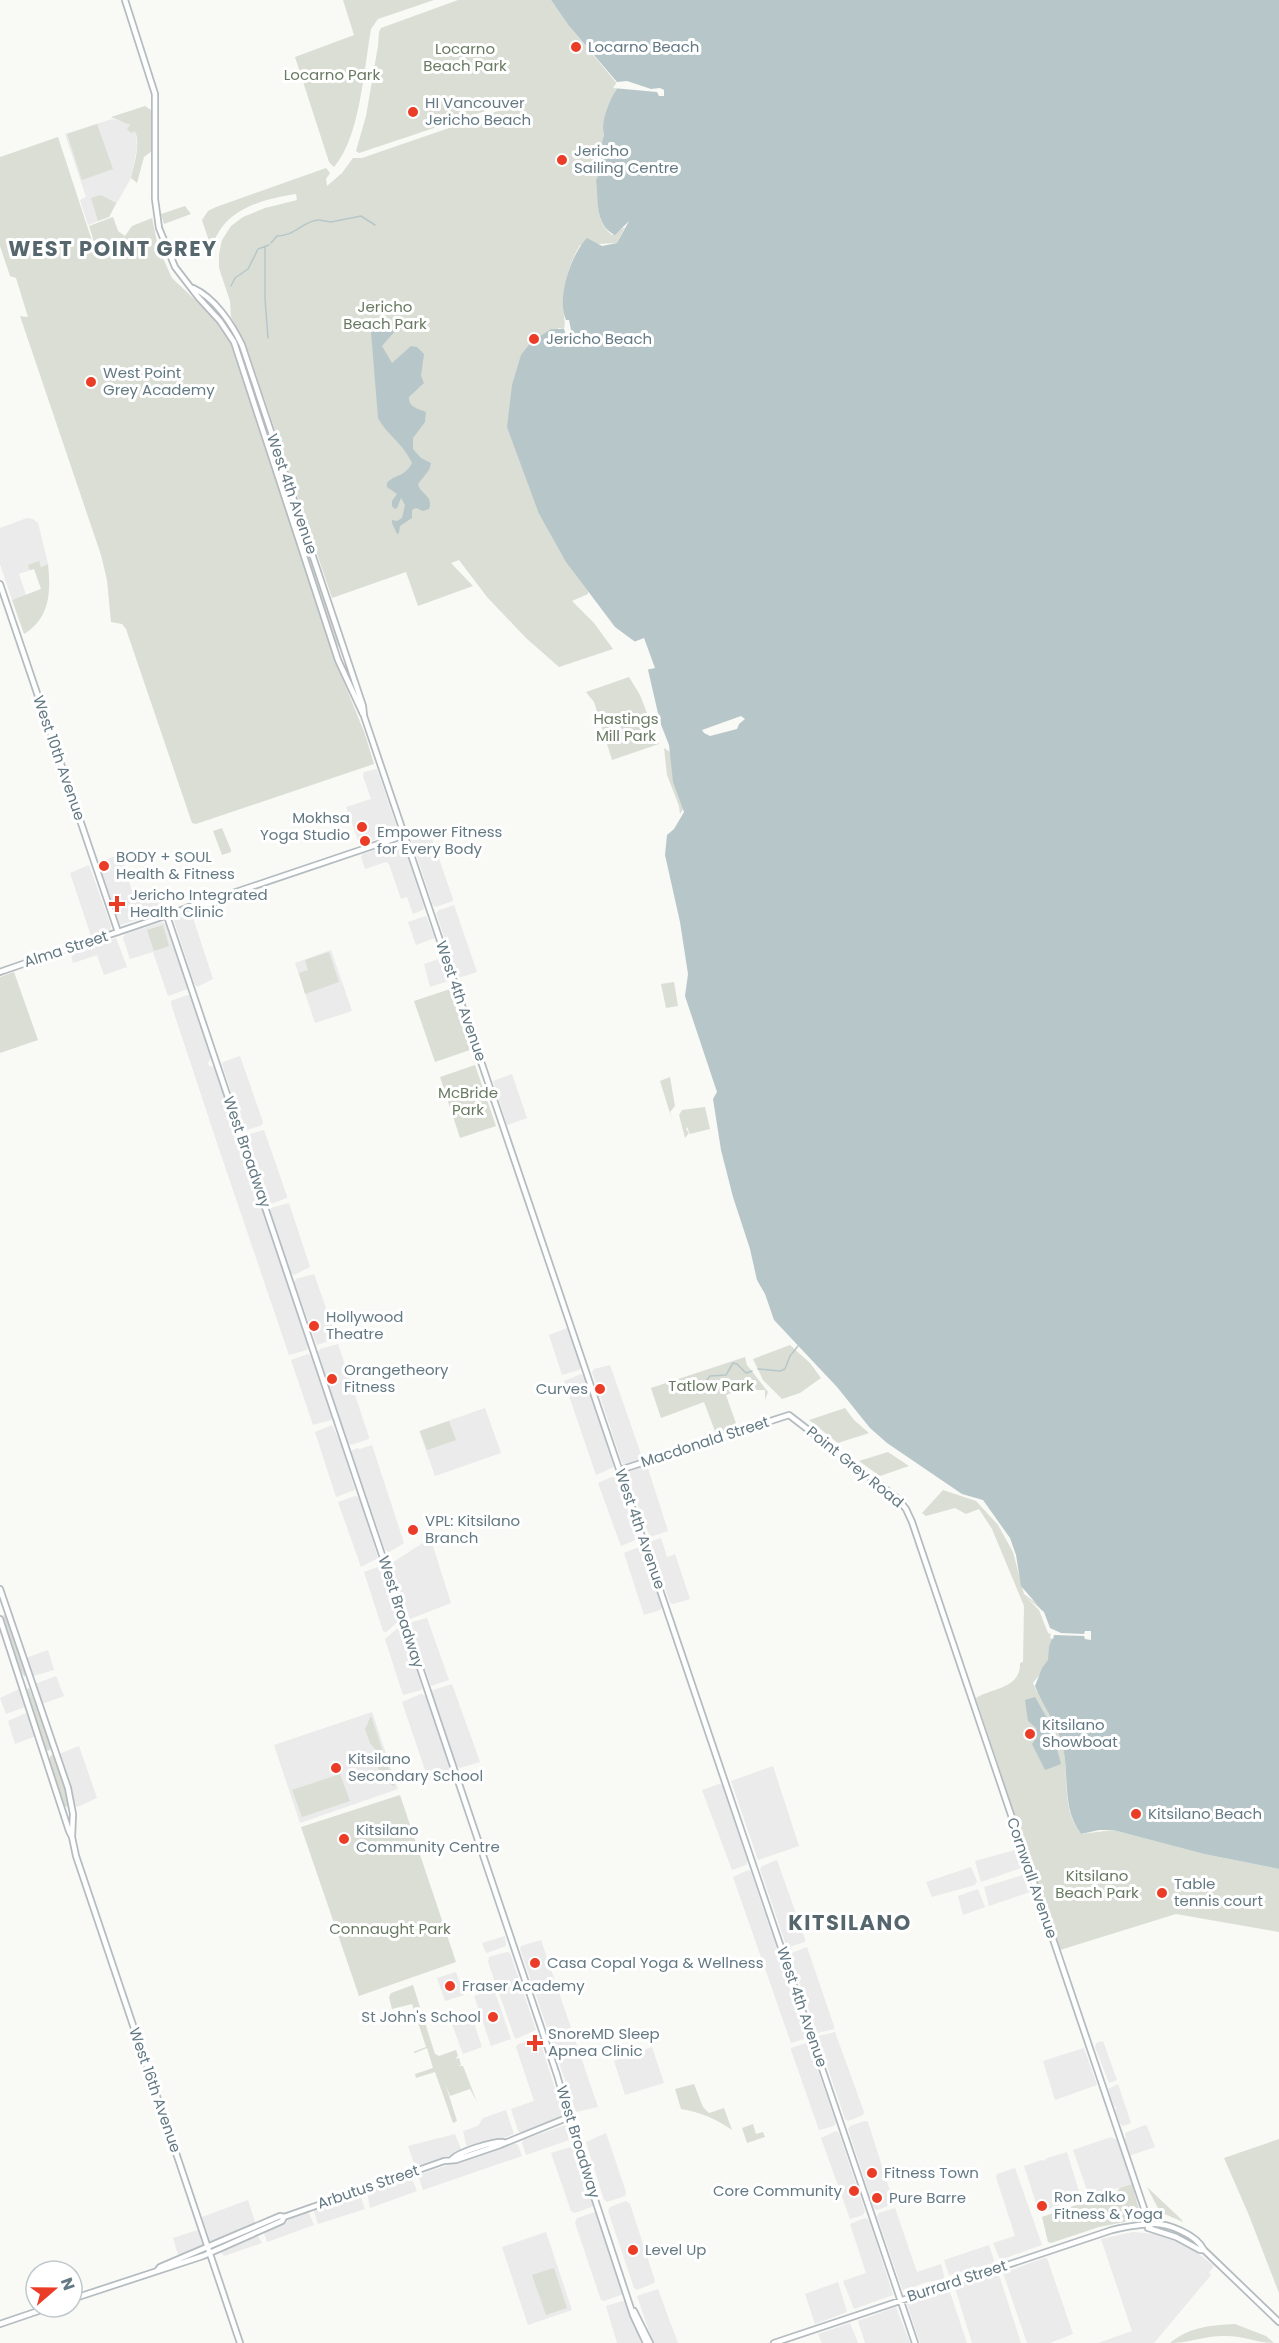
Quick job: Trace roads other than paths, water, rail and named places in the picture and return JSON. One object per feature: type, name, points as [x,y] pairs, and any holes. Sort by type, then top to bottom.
[{"type":"main road","name":"West 4th Avenue","points":[[125,0],[155,94],[157,220],[171,260],[234,342],[337,656],[346,681],[364,716],[405,835],[915,2343]]},
{"type":"main road","name":"West 4th Avenue","points":[[193,288],[200,291],[227,318],[242,345],[363,706],[364,716]]},
{"type":"main road","name":"West 10th Avenue","points":[[0,584],[118,932]]},
{"type":"main road","name":"Alma Street","points":[[0,971],[200,904],[212,902],[405,835]]},
{"type":"main road","name":"West Broadway","points":[[167,916],[488,1869],[633,2310],[637,2314],[648,2343]]},
{"type":"main road","name":"Macdonald Street","points":[[620,1470],[789,1415]]},
{"type":"main road","name":"Point Grey Road","points":[[789,1415],[898,1500],[908,1511],[914,1526]]},
{"type":"main road","name":"Cornwall Avenue","points":[[914,1526],[1150,2226]]},
{"type":"main road","name":"West 16th Avenue","points":[[0,1589],[68,1788],[73,1814],[72,1837]]},
{"type":"main road","name":"West 16th Avenue","points":[[0,1619],[72,1837],[76,1856],[240,2343]]},
{"type":"main road","name":"Arbutus Street","points":[[84,2296],[209,2251],[280,2216],[284,2217],[452,2159],[455,2155],[503,2142],[569,2118]]},
{"type":"main road","name":"Burrard Street","points":[[774,2343],[1112,2230],[1142,2226],[1178,2230],[1197,2241],[1279,2322]]},
{"type":"main road","points":[[0,2324],[24,2316]]},
{"type":"waterway","points":[[319,220],[331,222],[361,216],[375,225]]},
{"type":"waterway","points":[[271,243],[277,236],[289,234],[318,220]]},
{"type":"waterway","points":[[231,286],[235,278],[248,269],[258,249],[269,245]]},
{"type":"waterway","points":[[265,247],[268,338]]},
{"type":"waterway","points":[[758,1369],[780,1371],[785,1369],[790,1356],[798,1346]]},
{"type":"waterway","points":[[697,1393],[710,1376],[726,1375],[733,1363],[746,1373],[752,1371]]},
{"type":"place","name":"Locarno Beach","points":[[576,47]]},
{"type":"place","name":"HI Vancouver Jericho Beach","points":[[413,112]]},
{"type":"place","name":"Jericho Sailing Centre","points":[[562,160]]},
{"type":"place","name":"Jericho Beach","points":[[534,339]]},
{"type":"place","name":"West Point Grey Academy","points":[[91,382]]},
{"type":"place","name":"Mokhsa Yoga Studio","points":[[362,827]]},
{"type":"place","name":"Empower Fitness for Every Body","points":[[365,841]]},
{"type":"place","name":"BODY + SOUL Health & Fitness","points":[[104,866]]},
{"type":"place","name":"Jericho Integrated Health Clinic","points":[[117,904]]},
{"type":"place","name":"Hollywood Theatre","points":[[314,1326]]},
{"type":"place","name":"Orangetheory Fitness","points":[[332,1379]]},
{"type":"place","name":"Curves","points":[[600,1389]]},
{"type":"place","name":"VPL: Kitsilano Branch","points":[[413,1530]]},
{"type":"place","name":"Kitsilano Showboat","points":[[1030,1734]]},
{"type":"place","name":"Kitsilano Secondary School","points":[[336,1768]]},
{"type":"place","name":"Kitsilano Beach","points":[[1136,1814]]},
{"type":"place","name":"Kitsilano Community Centre","points":[[344,1839]]},
{"type":"place","name":"Table tennis court","points":[[1162,1893]]},
{"type":"place","name":"Casa Copal Yoga & Wellness","points":[[535,1963]]},
{"type":"place","name":"Fraser Academy","points":[[450,1986]]},
{"type":"place","name":"St John's School","points":[[493,2017]]},
{"type":"place","name":"SnoreMD Sleep Apnea Clinic","points":[[535,2043]]},
{"type":"place","name":"Fitness Town","points":[[872,2173]]},
{"type":"place","name":"Core Community","points":[[854,2191]]},
{"type":"place","name":"Pure Barre","points":[[877,2198]]},
{"type":"place","name":"Ron Zalko Fitness & Yoga","points":[[1042,2206]]},
{"type":"place","name":"Level Up","points":[[633,2250]]},
{"type":"district","name":"WEST POINT GREY","points":[[113,249]]},
{"type":"district","name":"KITSILANO","points":[[850,1923]]},
{"type":"park label","name":"Locarno Beach Park","points":[[465,58]]},
{"type":"park label","name":"Locarno Park","points":[[332,75]]},
{"type":"park label","name":"Jericho Beach Park","points":[[385,316]]},
{"type":"park label","name":"Hastings Mill Park","points":[[626,728]]},
{"type":"park label","name":"McBride Park","points":[[468,1102]]},
{"type":"park label","name":"Tatlow Park","points":[[711,1386]]},
{"type":"park label","name":"Kitsilano Beach Park","points":[[1097,1884]]},
{"type":"park label","name":"Connaught Park","points":[[390,1929]]}]
